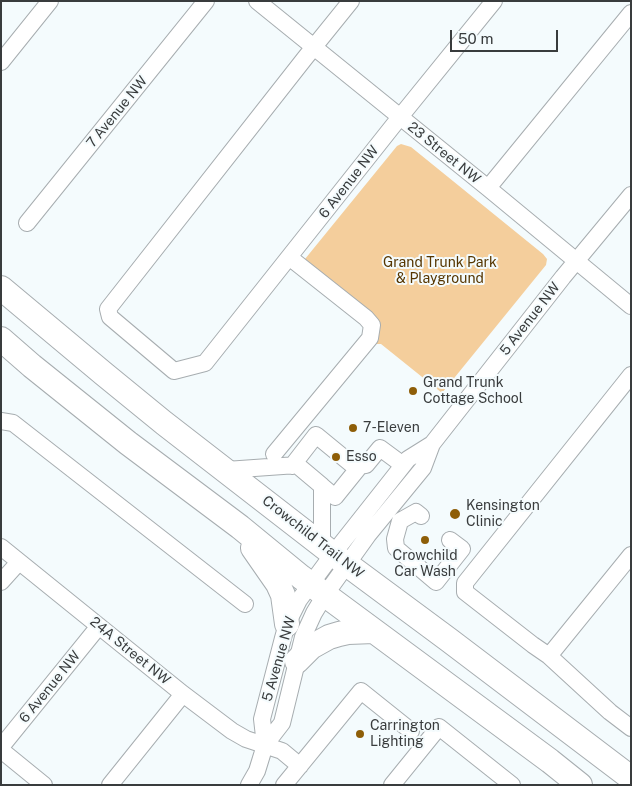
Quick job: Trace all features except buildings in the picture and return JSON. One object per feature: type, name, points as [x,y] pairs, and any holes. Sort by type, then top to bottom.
[{"type":"highway","name":"Crowchild Trail NW","points":[[1,288],[104,374],[226,470],[631,778]]},
{"type":"highway","points":[[1,339],[128,443],[318,589],[580,785]]},
{"type":"highway","points":[[240,528],[278,584],[283,595],[287,624]]},
{"type":"highway","points":[[297,661],[311,647],[329,637],[348,632],[374,631]]},
{"type":"street","points":[[1,62],[50,1]]},
{"type":"street","name":"7 Avenue NW","points":[[27,223],[206,1]]},
{"type":"street","name":"23 Street NW","points":[[257,1],[631,306]]},
{"type":"street","points":[[314,48],[351,1]]},
{"type":"street","name":"6 Avenue NW","points":[[314,48],[108,309],[110,317],[174,371],[205,363],[494,1]]},
{"type":"street","points":[[488,188],[631,13]]},
{"type":"street","name":"5 Avenue NW","points":[[334,554],[406,520],[432,444],[631,195]]},
{"type":"street","points":[[274,454],[370,338],[372,325],[366,318],[289,257]]},
{"type":"street","points":[[631,374],[464,583],[465,592],[532,645],[549,656],[610,712],[631,728]]},
{"type":"street","points":[[1,421],[13,423],[245,604]]},
{"type":"street","points":[[292,466],[316,435],[355,467],[366,465],[380,448],[403,465]]},
{"type":"street","name":"5 Avenue NW","points":[[249,785],[257,771],[265,745],[282,724],[303,637],[310,620],[318,589],[334,554],[408,459],[432,444]]},
{"type":"street","points":[[226,470],[297,465],[335,496],[360,466]]},
{"type":"street","points":[[322,486],[334,554]]},
{"type":"street","points":[[406,520],[395,539],[396,548],[436,582],[448,552]]},
{"type":"street","name":"24A Street NW","points":[[1,547],[232,732],[246,739],[282,751],[300,766]]},
{"type":"street","points":[[549,656],[631,555]]},
{"type":"street","points":[[1,582],[19,562]]},
{"type":"street","name":"5 Avenue NW","points":[[265,745],[262,719],[287,624],[299,600],[318,589]]},
{"type":"street","name":"6 Avenue NW","points":[[1,749],[99,626]]},
{"type":"street","points":[[284,785],[361,691],[411,731]]},
{"type":"street","points":[[110,785],[183,694]]},
{"type":"street","points":[[392,785],[439,727],[512,785]]},
{"type":"street","points":[[1,749],[44,785]]},
{"type":"green space","name":"Grand Trunk Park & Playground","points":[[401,144],[411,147],[547,259],[546,265],[442,393],[381,344],[374,344],[379,331],[375,316],[305,259],[397,146]]},
{"type":"place","name":"Grand Trunk Cottage School","points":[[413,391]]},
{"type":"place","name":"7-Eleven","points":[[353,428]]},
{"type":"place","name":"Esso","points":[[336,457]]},
{"type":"place","name":"Kensington Clinic","points":[[455,514]]},
{"type":"place","name":"Crowchild Car Wash","points":[[425,540]]},
{"type":"place","name":"Carrington Lighting","points":[[360,734]]}]
